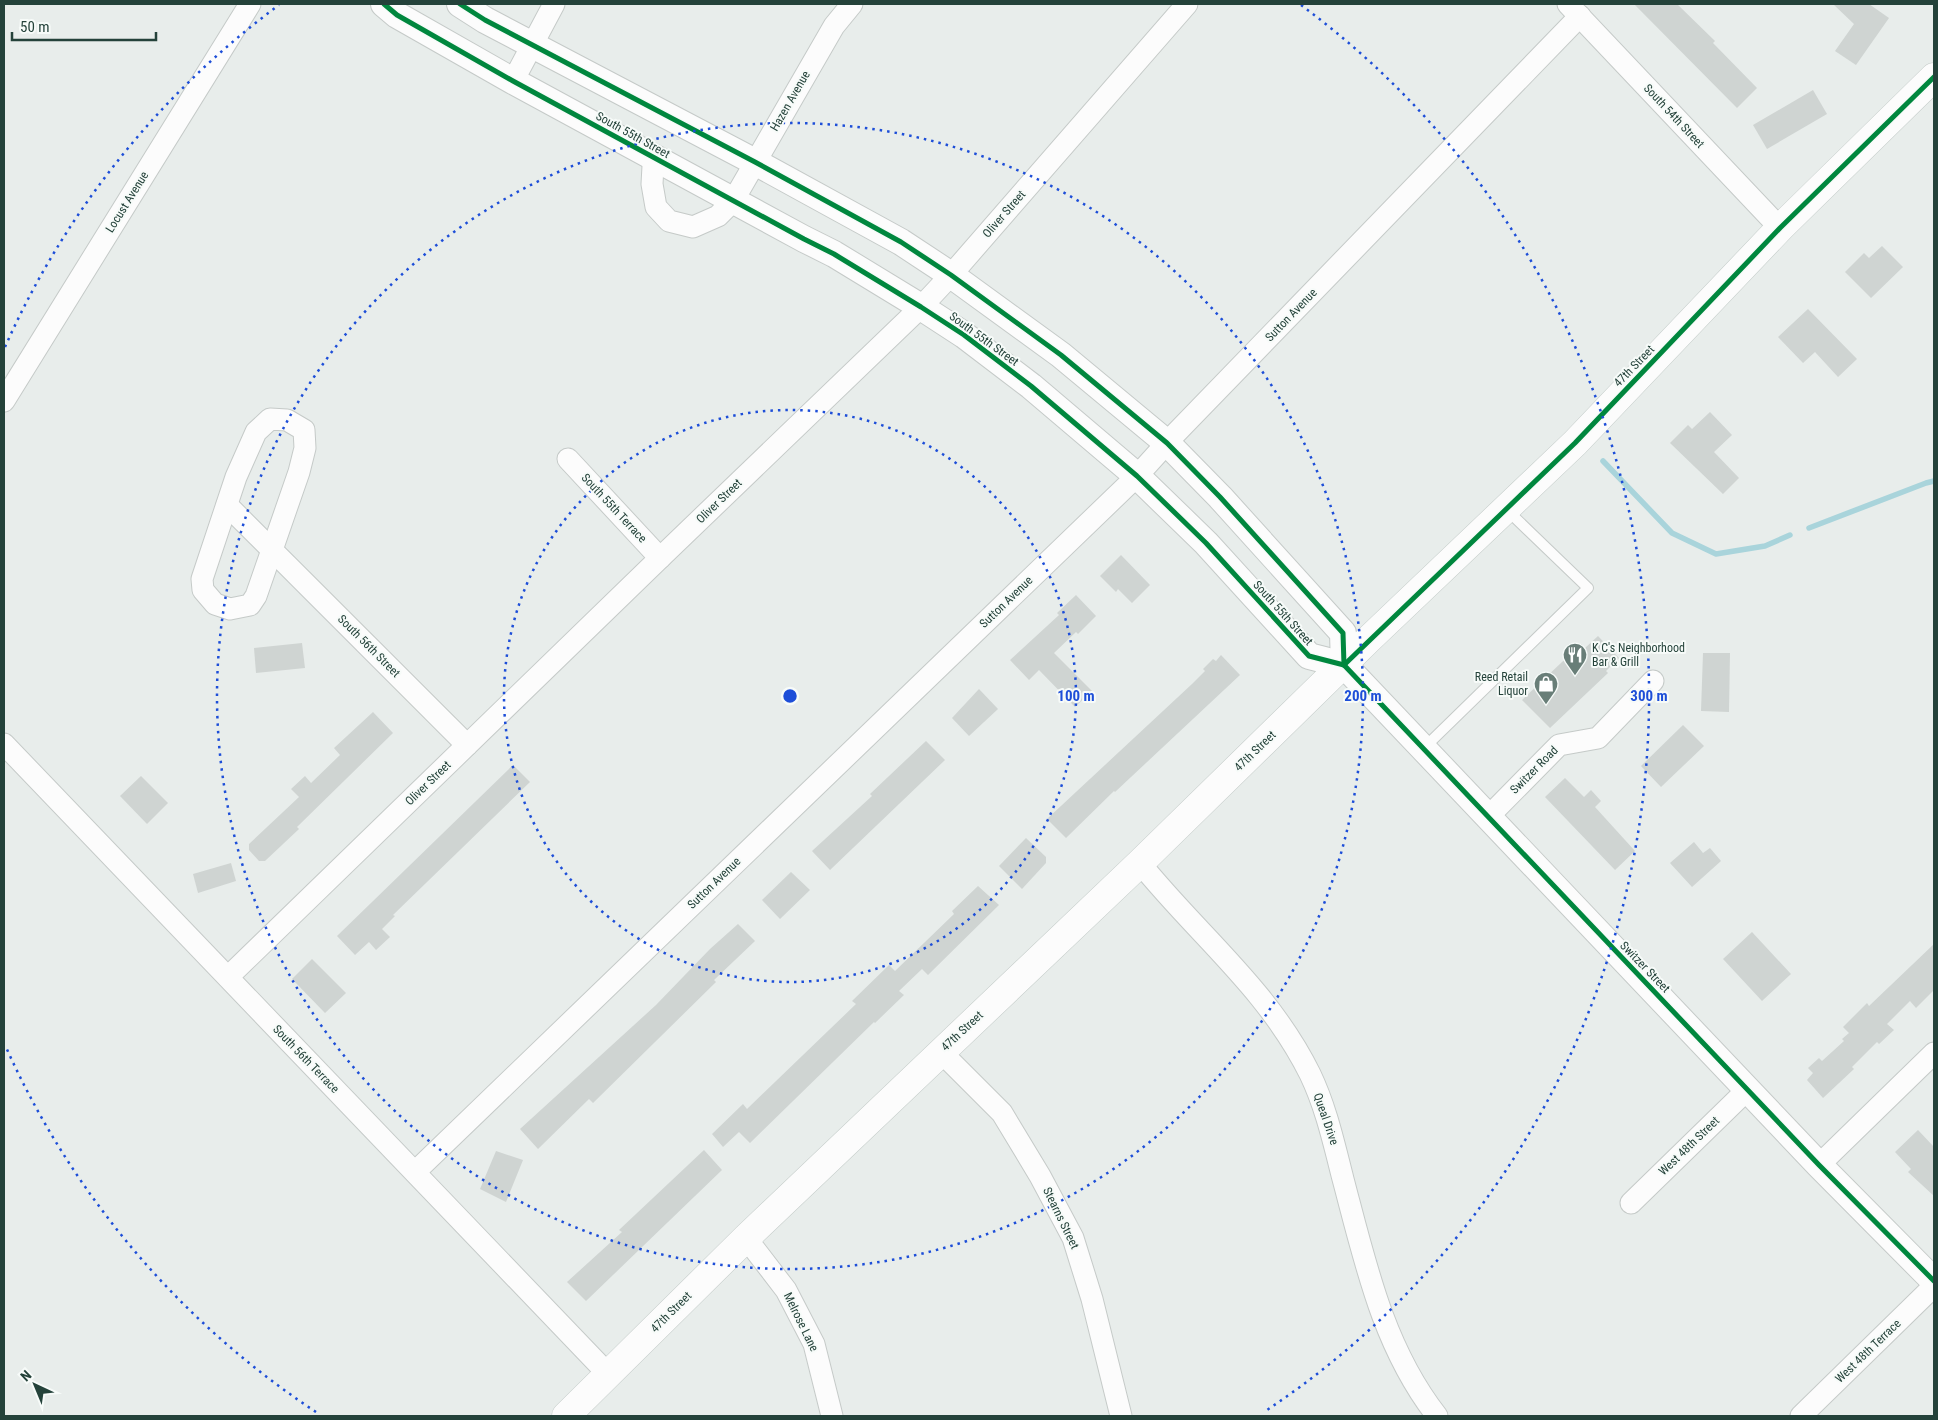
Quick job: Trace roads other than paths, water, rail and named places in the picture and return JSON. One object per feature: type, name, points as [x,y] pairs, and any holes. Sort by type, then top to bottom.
[{"type":"main road","name":"47th Street","points":[[566,1416],[746,1238],[1140,863],[1575,443],[1780,228],[1934,77]]},
{"type":"street","name":"Locust Avenue","points":[[4,401],[250,4]]},
{"type":"street","name":"South 55th Street","points":[[384,4],[397,15],[513,81],[656,160],[834,254],[964,335],[1031,386],[1137,476],[1206,543],[1309,656],[1344,665]]},
{"type":"street","points":[[460,4],[485,20],[902,242],[951,275],[1060,355],[1167,443],[1220,497],[1343,633],[1344,665]]},
{"type":"street","points":[[513,81],[554,4]]},
{"type":"street","name":"Hazen Avenue","points":[[656,160],[653,166],[652,184],[656,207],[669,221],[693,227],[718,216],[733,201],[834,26],[852,4]]},
{"type":"street","name":"Oliver Street","points":[[228,978],[467,744],[921,307],[1188,4]]},
{"type":"street","name":"South 54th Street","points":[[1574,10],[1780,228]]},
{"type":"street","name":"Sutton Avenue","points":[[415,1172],[1137,476],[1574,10]]},
{"type":"street","points":[[270,419],[287,420],[304,430],[305,448],[299,472],[272,548],[256,596],[250,604],[230,609],[216,604],[203,590],[202,578],[236,477],[256,432],[270,419]]},
{"type":"street","name":"South 55th Terrace","points":[[568,458],[660,558]]},
{"type":"street","name":"South 56th Street","points":[[227,504],[467,744]]},
{"type":"street","name":"Switzer Street","points":[[1344,665],[1819,1165],[1934,1281]]},
{"type":"street","name":"Switzer Road","points":[[1489,816],[1559,745],[1598,738],[1653,681]]},
{"type":"street","name":"South 56th Terrace","points":[[4,744],[608,1374]]},
{"type":"street","name":"Queal Drive","points":[[1140,863],[1156,884],[1258,992],[1282,1026],[1310,1075],[1331,1129],[1362,1251],[1383,1321],[1403,1363],[1437,1416]]},
{"type":"street","name":"Stearns Street","points":[[940,1052],[1002,1113],[1040,1176],[1073,1238],[1092,1299],[1121,1416]]},
{"type":"street","points":[[1819,1165],[1934,1053]]},
{"type":"street","name":"West 48th Street","points":[[1631,1203],[1748,1089]]},
{"type":"street","name":"Melrose Lane","points":[[746,1238],[786,1290],[814,1344],[832,1416]]},
{"type":"street","name":"West 48th Terrace","points":[[1801,1416],[1934,1286]]},
{"type":"lane","points":[[1424,748],[1588,588],[1506,510]]},
{"type":"waterway","points":[[1603,461],[1672,533],[1716,554],[1765,546],[1790,535]]},
{"type":"waterway","points":[[1809,528],[1934,481]]},
{"type":"place","name":"K C's Neighborhood Bar & Grill","points":[[1575,676]]},
{"type":"place","name":"Reed Retail Liquor","points":[[1546,705]]}]
